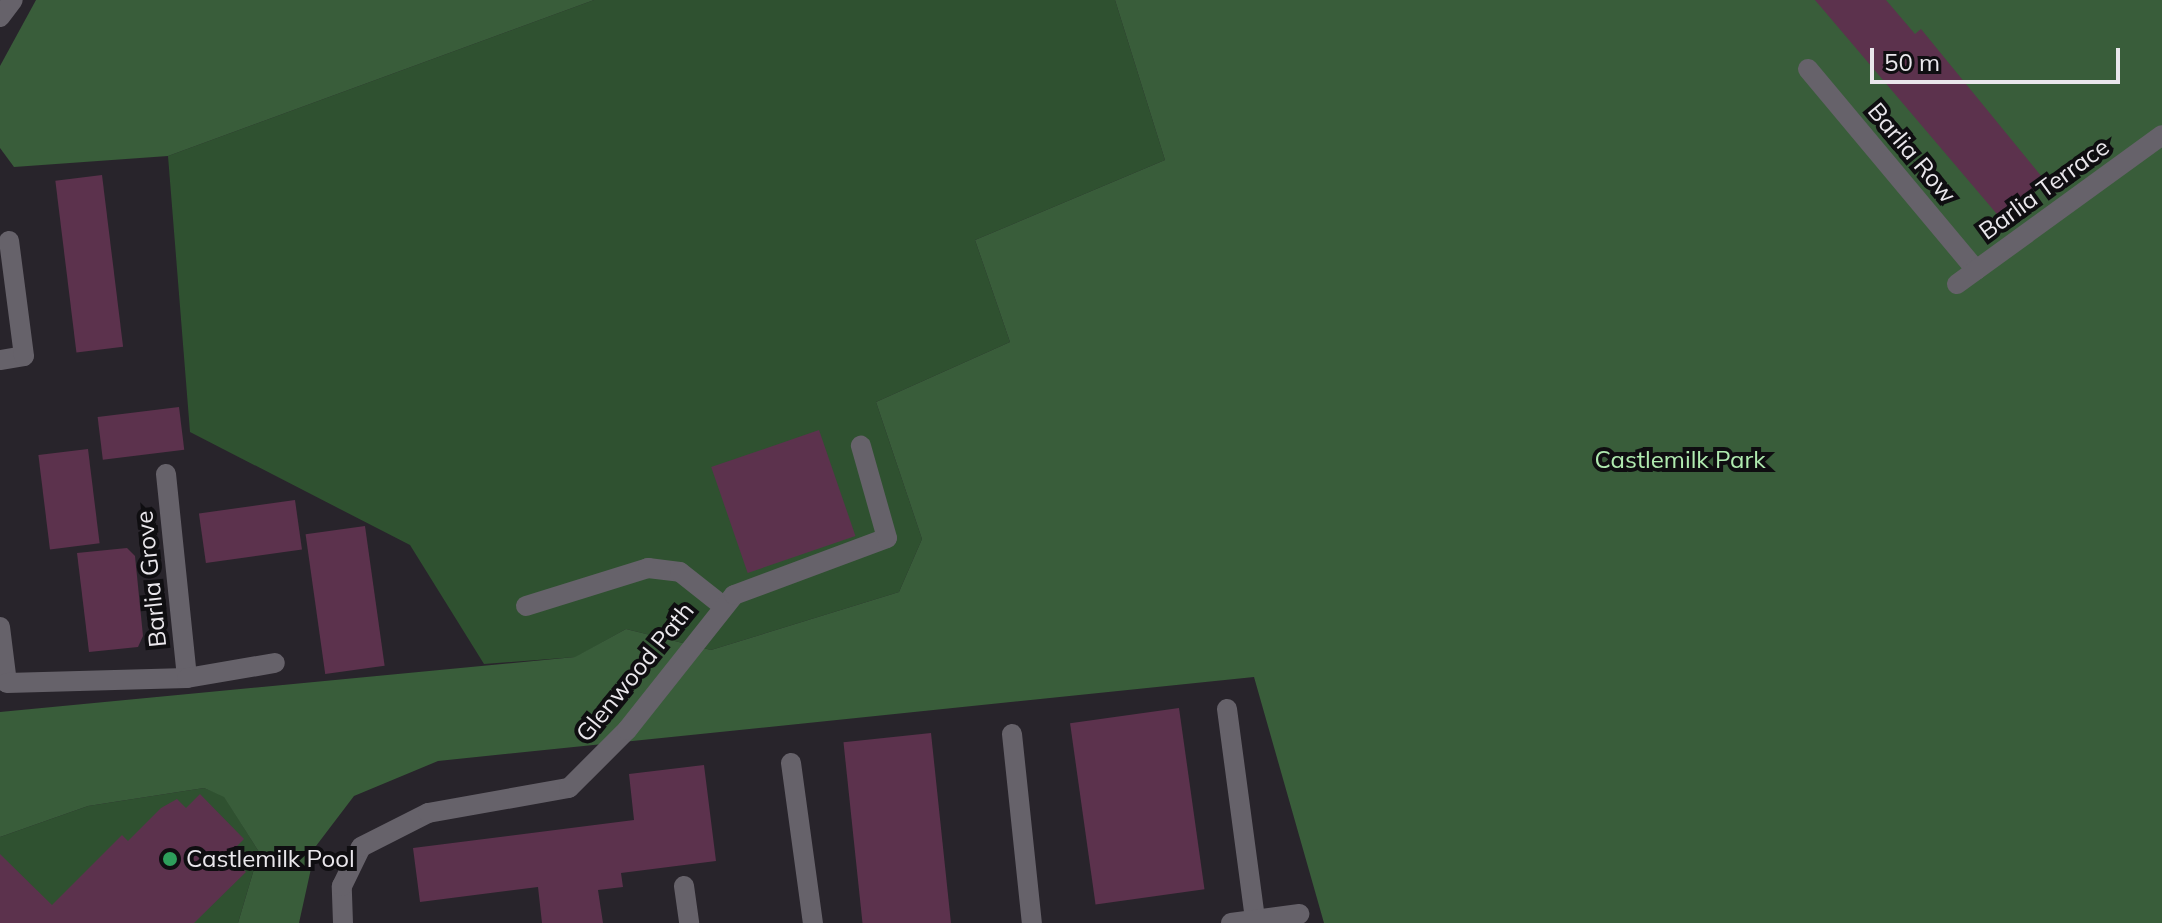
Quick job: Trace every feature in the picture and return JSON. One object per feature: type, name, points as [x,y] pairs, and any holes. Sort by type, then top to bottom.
[{"type":"street","points":[[0,17],[13,0]]},
{"type":"street","name":"Barlia Row","points":[[1808,69],[1976,270]]},
{"type":"street","name":"Barlia Terrace","points":[[1957,284],[2162,135]]},
{"type":"street","points":[[0,360],[24,356],[9,241]]},
{"type":"street","name":"Glenwood Path","points":[[343,923],[342,886],[361,847],[428,813],[569,788],[627,730],[723,606],[887,538],[861,446]]},
{"type":"street","name":"Barlia Grove","points":[[166,474],[187,678]]},
{"type":"street","points":[[526,606],[648,568],[680,572],[723,606]]},
{"type":"street","points":[[0,627],[4,685]]},
{"type":"street","name":"Barlia Grove","points":[[4,685],[187,678],[275,663]]},
{"type":"street","points":[[1227,709],[1255,920]]},
{"type":"street","points":[[1012,734],[1032,923]]},
{"type":"street","points":[[791,763],[813,923]]},
{"type":"street","points":[[684,886],[689,923]]},
{"type":"street","points":[[1231,923],[1299,918]]},
{"type":"green space","points":[[36,0],[594,0],[168,156],[14,167],[0,148],[0,66]]},
{"type":"green space","points":[[594,0],[1115,0],[1165,160],[975,240],[1010,342],[876,402],[922,539],[899,592],[711,650],[626,629],[576,657],[484,664],[410,545],[190,432],[168,156]]},
{"type":"green space","name":"Castlemilk Park","points":[[1115,0],[2162,0],[2162,923],[1324,923],[1254,677],[438,761],[354,796],[316,846],[299,923],[238,923],[259,852],[224,797],[204,788],[88,806],[0,837],[0,712],[575,657],[626,629],[711,650],[899,592],[922,539],[876,402],[1010,342],[975,240],[1165,160]]},
{"type":"green space","name":"Castlemilk Pool","points":[[204,788],[224,796],[259,852],[238,923],[0,923],[0,837],[88,806]]},
{"type":"building","points":[[1815,0],[1886,0],[1915,34],[1921,29],[2046,182],[2002,220]]},
{"type":"building","points":[[102,175],[123,347],[76,352],[55,181]]},
{"type":"building","points":[[179,407],[184,450],[103,460],[98,417]]},
{"type":"building","points":[[819,430],[855,536],[748,573],[711,467]]},
{"type":"building","points":[[88,449],[100,543],[50,549],[38,455]]},
{"type":"building","points":[[295,500],[302,550],[206,563],[199,513]]},
{"type":"building","points":[[365,526],[385,666],[325,674],[306,534]]},
{"type":"building","points":[[127,548],[135,556],[143,636],[138,647],[89,652],[77,553]]},
{"type":"building","points":[[1179,708],[1204,889],[1096,905],[1070,723]]},
{"type":"building","points":[[931,733],[951,923],[862,923],[843,742]]},
{"type":"building","points":[[704,765],[716,861],[621,873],[623,887],[598,890],[603,923],[542,923],[538,887],[420,902],[413,848],[634,820],[629,774]]},
{"type":"building","name":"Castlemilk Pool","points":[[200,794],[244,839],[237,846],[246,854],[237,863],[246,872],[194,923],[0,923],[0,854],[52,905],[122,835],[128,841],[161,808],[177,799],[186,808]]},
{"type":"place","name":"Castlemilk Pool","points":[[170,859]]}]
